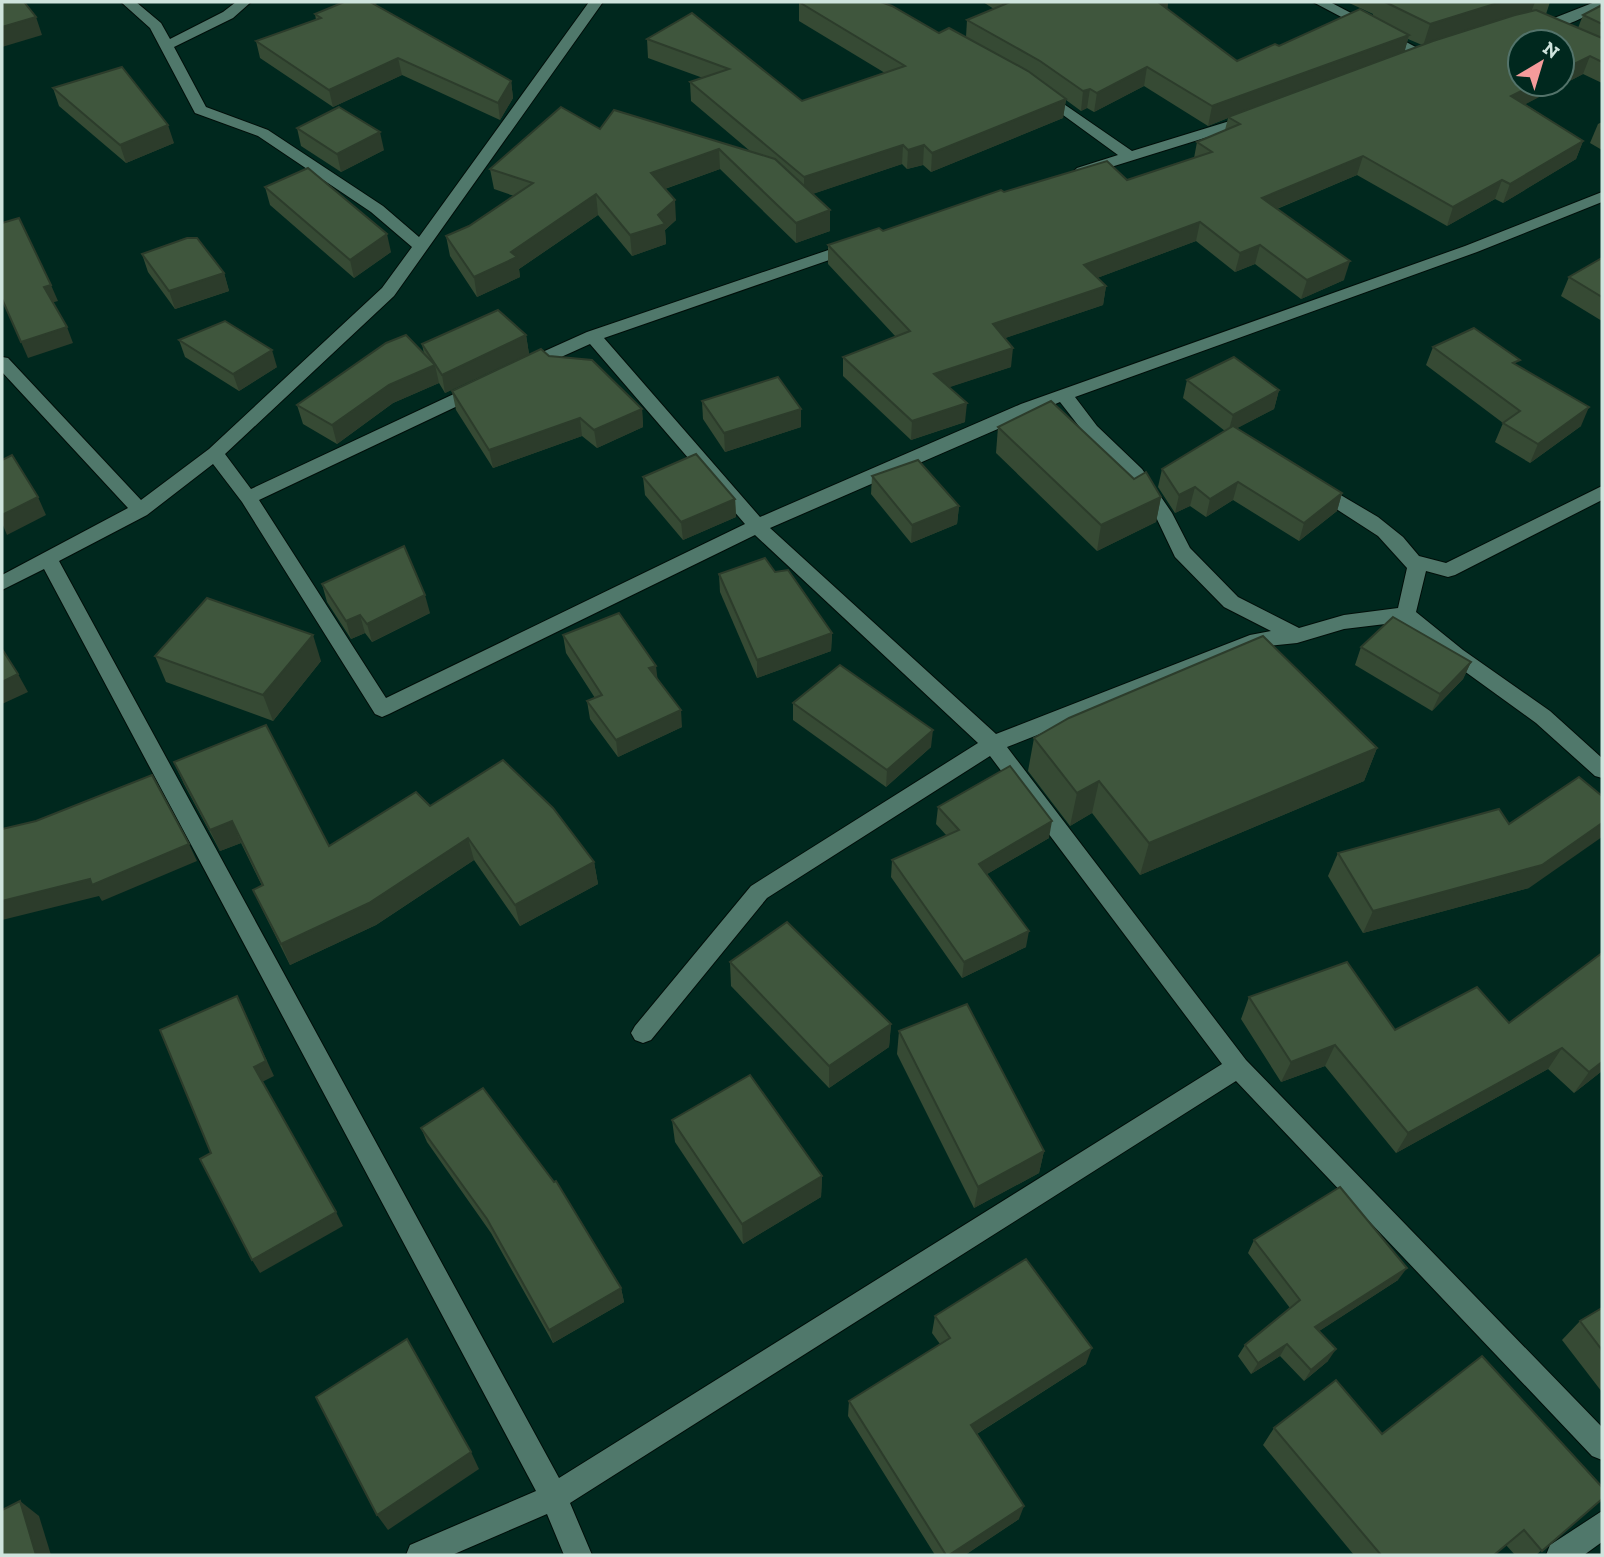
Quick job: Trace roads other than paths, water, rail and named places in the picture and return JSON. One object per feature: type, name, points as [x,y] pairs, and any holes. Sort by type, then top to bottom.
[{"type":"street","points":[[128,2],[156,26],[200,110],[263,133],[377,209],[421,247]]},
{"type":"street","points":[[166,46],[228,15],[244,2]]},
{"type":"street","points":[[2,583],[140,510],[215,453],[388,292],[596,2]]},
{"type":"street","points":[[1320,2],[1427,53],[1400,63]]},
{"type":"street","points":[[1518,24],[1531,22],[1544,27],[1602,4]]},
{"type":"street","points":[[1550,7],[1570,17]]},
{"type":"street","points":[[1031,85],[1129,156]]},
{"type":"street","points":[[1060,178],[1263,115]]},
{"type":"street","points":[[215,453],[248,498],[382,709],[757,526],[1027,408],[1471,249],[1602,197]]},
{"type":"street","points":[[248,498],[593,335],[876,239]]},
{"type":"street","points":[[593,335],[757,526],[993,744],[1238,1067],[1602,1446]]},
{"type":"street","points":[[2,362],[140,510]]},
{"type":"street","points":[[1064,395],[1091,430],[1136,473],[1163,513],[1182,552],[1231,602],[1297,636]]},
{"type":"street","points":[[1298,478],[1365,517],[1405,548],[1417,567],[1406,614]]},
{"type":"street","points":[[1413,561],[1448,570],[1602,492]]},
{"type":"street","points":[[48,559],[554,1497],[578,1555]]},
{"type":"street","points":[[643,1033],[759,892],[993,744],[1258,640],[1297,636],[1344,622],[1406,614],[1456,655],[1544,717],[1602,770]]},
{"type":"street","points":[[420,1555],[554,1497],[1238,1067]]},
{"type":"street","points":[[1560,1555],[1602,1525]]}]
